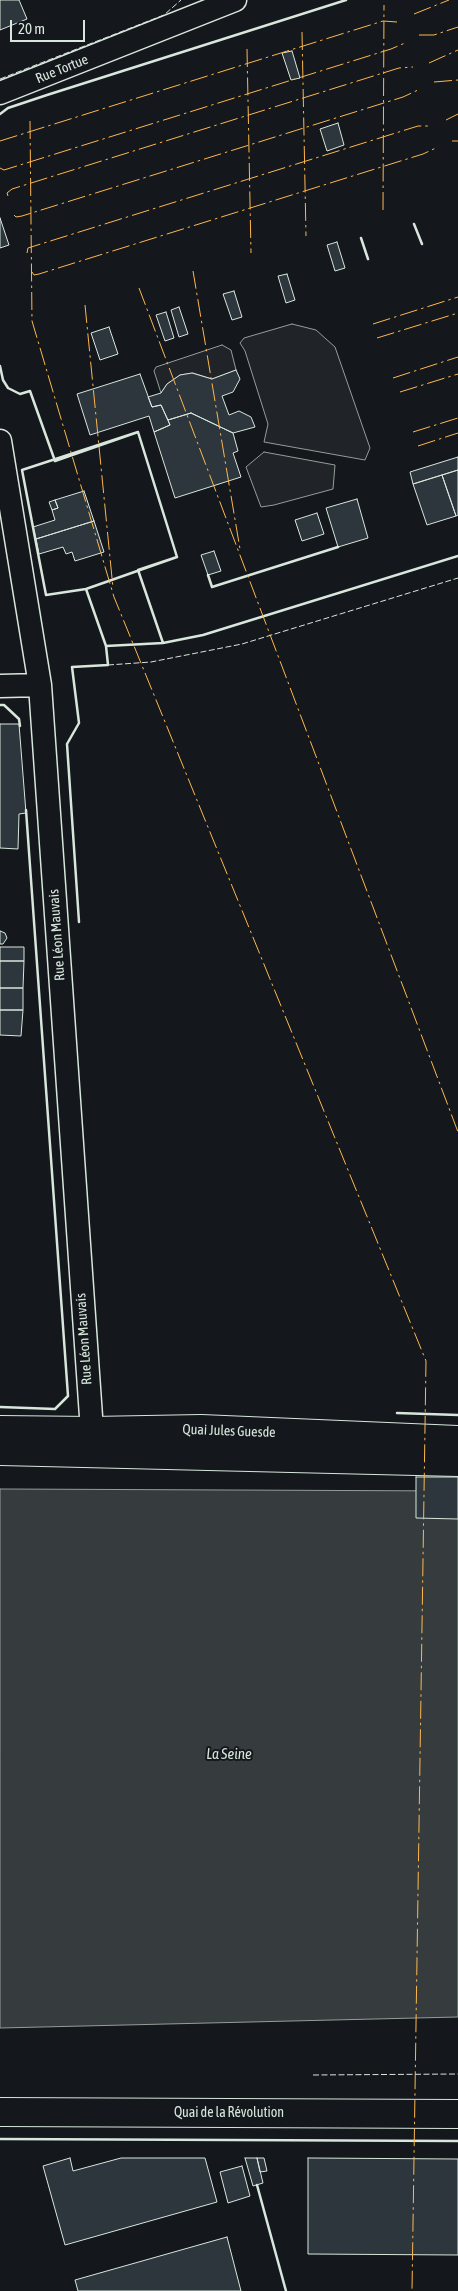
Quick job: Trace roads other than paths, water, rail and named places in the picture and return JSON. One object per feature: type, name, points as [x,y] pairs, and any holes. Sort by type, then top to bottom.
[{"type":"main road","name":"Quai Jules Guesde","points":[[0,1452],[201,1428],[458,1440]]},
{"type":"main road","name":"Quai Jules Guesde","points":[[0,1430],[91,1442],[458,1462]]},
{"type":"main road","name":"Quai de la Révolution","points":[[0,2112],[458,2114]]},
{"type":"street","name":"Rue Tortue","points":[[0,93],[236,0]]},
{"type":"street","name":"Rue Léon Mauvais","points":[[0,441],[40,685],[91,1442]]},
{"type":"street","points":[[0,686],[40,685]]},
{"type":"water","name":"La Seine","points":[[0,1489],[458,1491],[458,2017],[0,2028]]}]
